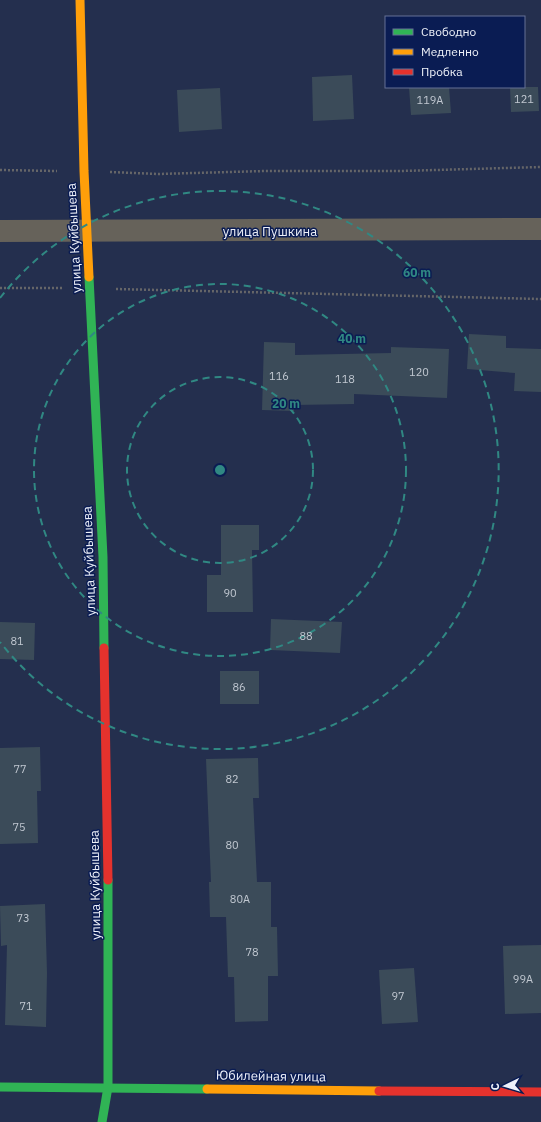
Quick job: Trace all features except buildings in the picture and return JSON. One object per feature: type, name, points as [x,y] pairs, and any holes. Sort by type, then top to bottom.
[{"type":"street","name":"улица Куйбышева","points":[[80,0],[84,172],[103,565],[109,922],[108,1087],[102,1122]]},
{"type":"street","name":"улица Пушкина","points":[[0,231],[88,232],[541,229]]},
{"type":"street","name":"Юбилейная улица","points":[[0,1087],[541,1092]]},
{"type":"path","points":[[0,170],[158,174],[265,171],[401,171],[541,167]]},
{"type":"path","points":[[0,288],[90,288],[541,299]]},
{"type":"traffic: fast","points":[[89,277],[103,557],[104,648]]},
{"type":"traffic: fast","points":[[102,1122],[108,1087],[108,880]]},
{"type":"traffic: fast","points":[[0,1087],[207,1089]]},
{"type":"traffic: slow","points":[[80,0],[84,171],[89,277]]},
{"type":"traffic: slow","points":[[207,1089],[379,1091]]},
{"type":"traffic: jam","points":[[104,648],[108,880]]},
{"type":"traffic: jam","points":[[379,1091],[541,1092]]}]
